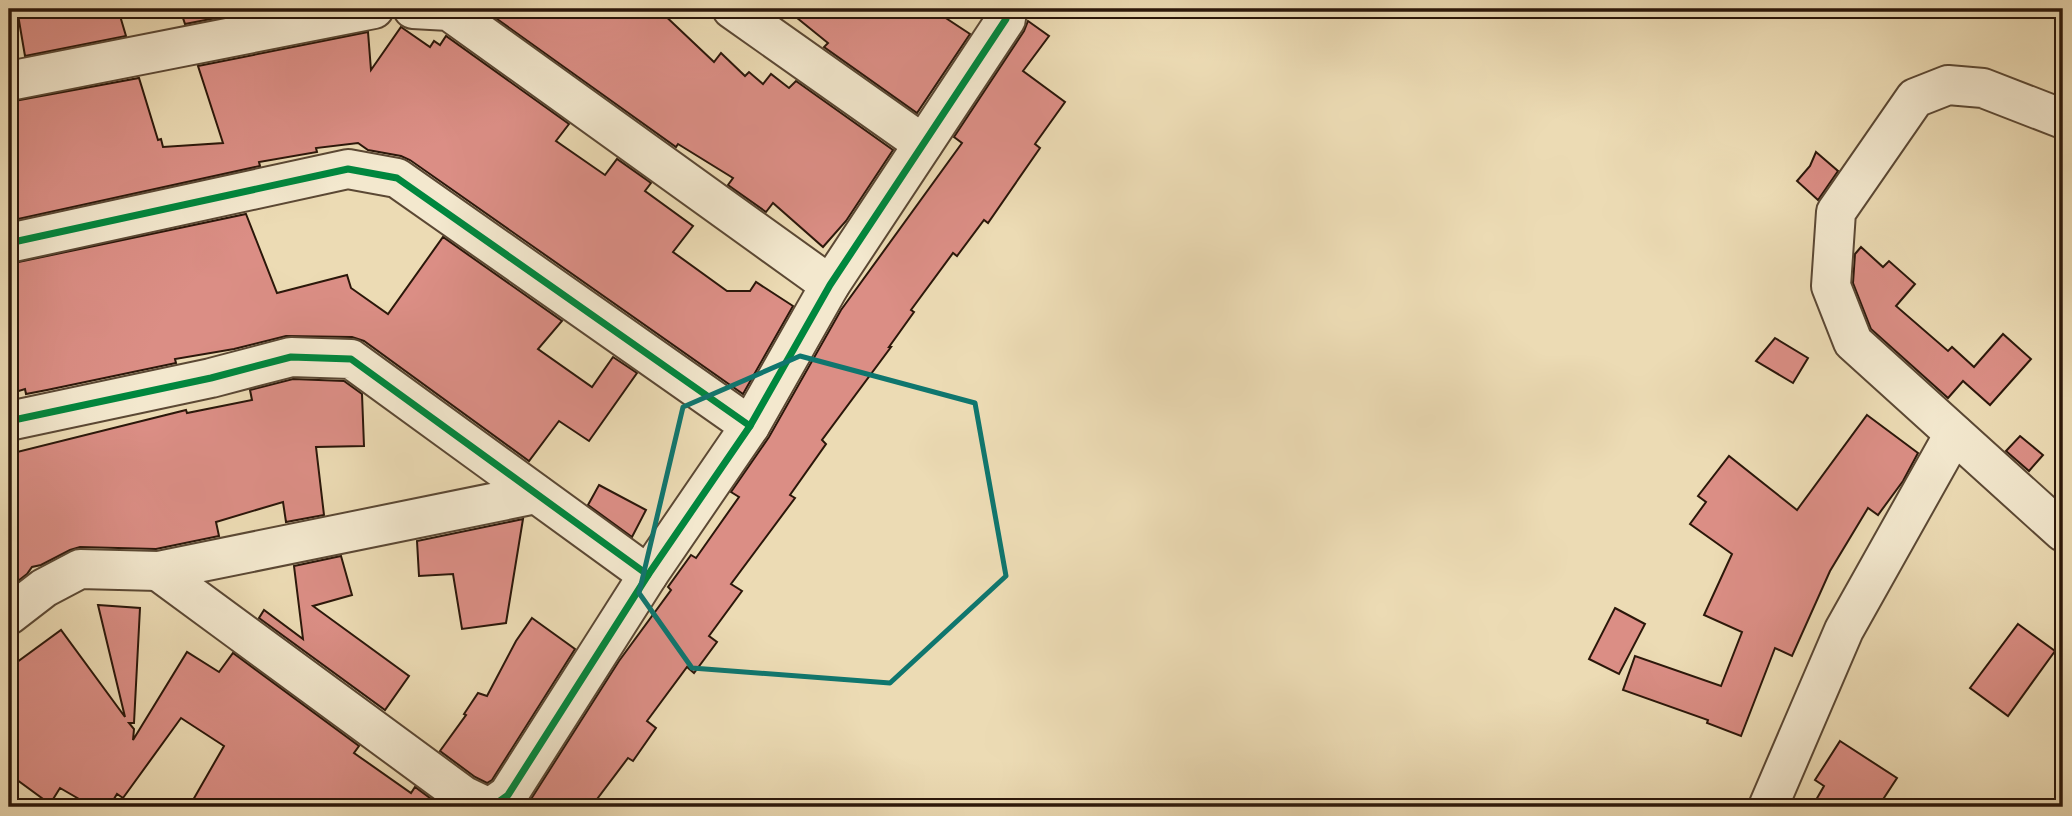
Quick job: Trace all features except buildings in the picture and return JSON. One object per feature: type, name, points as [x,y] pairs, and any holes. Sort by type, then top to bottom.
[{"type":"street","points":[[9,81],[374,9]]},
{"type":"street","points":[[413,9],[449,11],[830,285]]},
{"type":"street","points":[[732,9],[923,144]]},
{"type":"street","points":[[158,571],[464,796],[489,807],[508,795],[648,575],[750,426],[830,285],[1006,19],[1000,9]]},
{"type":"street","points":[[2063,120],[1983,88],[1948,85],[1915,98],[1836,212],[1831,286],[1853,342],[2063,532]]},
{"type":"street","points":[[9,243],[348,169],[397,178],[750,426]]},
{"type":"street","points":[[9,421],[211,378],[291,357],[351,359],[648,575]]},
{"type":"street","points":[[1768,807],[1843,630],[1954,434]]},
{"type":"street","points":[[9,615],[44,587],[80,569],[158,571],[536,494]]},
{"type":"highlighted area","points":[[800,356],[975,403],[1006,576],[890,683],[692,668],[639,593],[683,407]]},
{"type":"cycle path","points":[[491,807],[508,795],[648,575],[750,426],[830,285],[1006,19],[1000,9]]},
{"type":"cycle path","points":[[9,243],[348,169],[397,178],[750,426]]},
{"type":"cycle path","points":[[9,421],[211,378],[291,357],[351,359],[648,575]]}]
